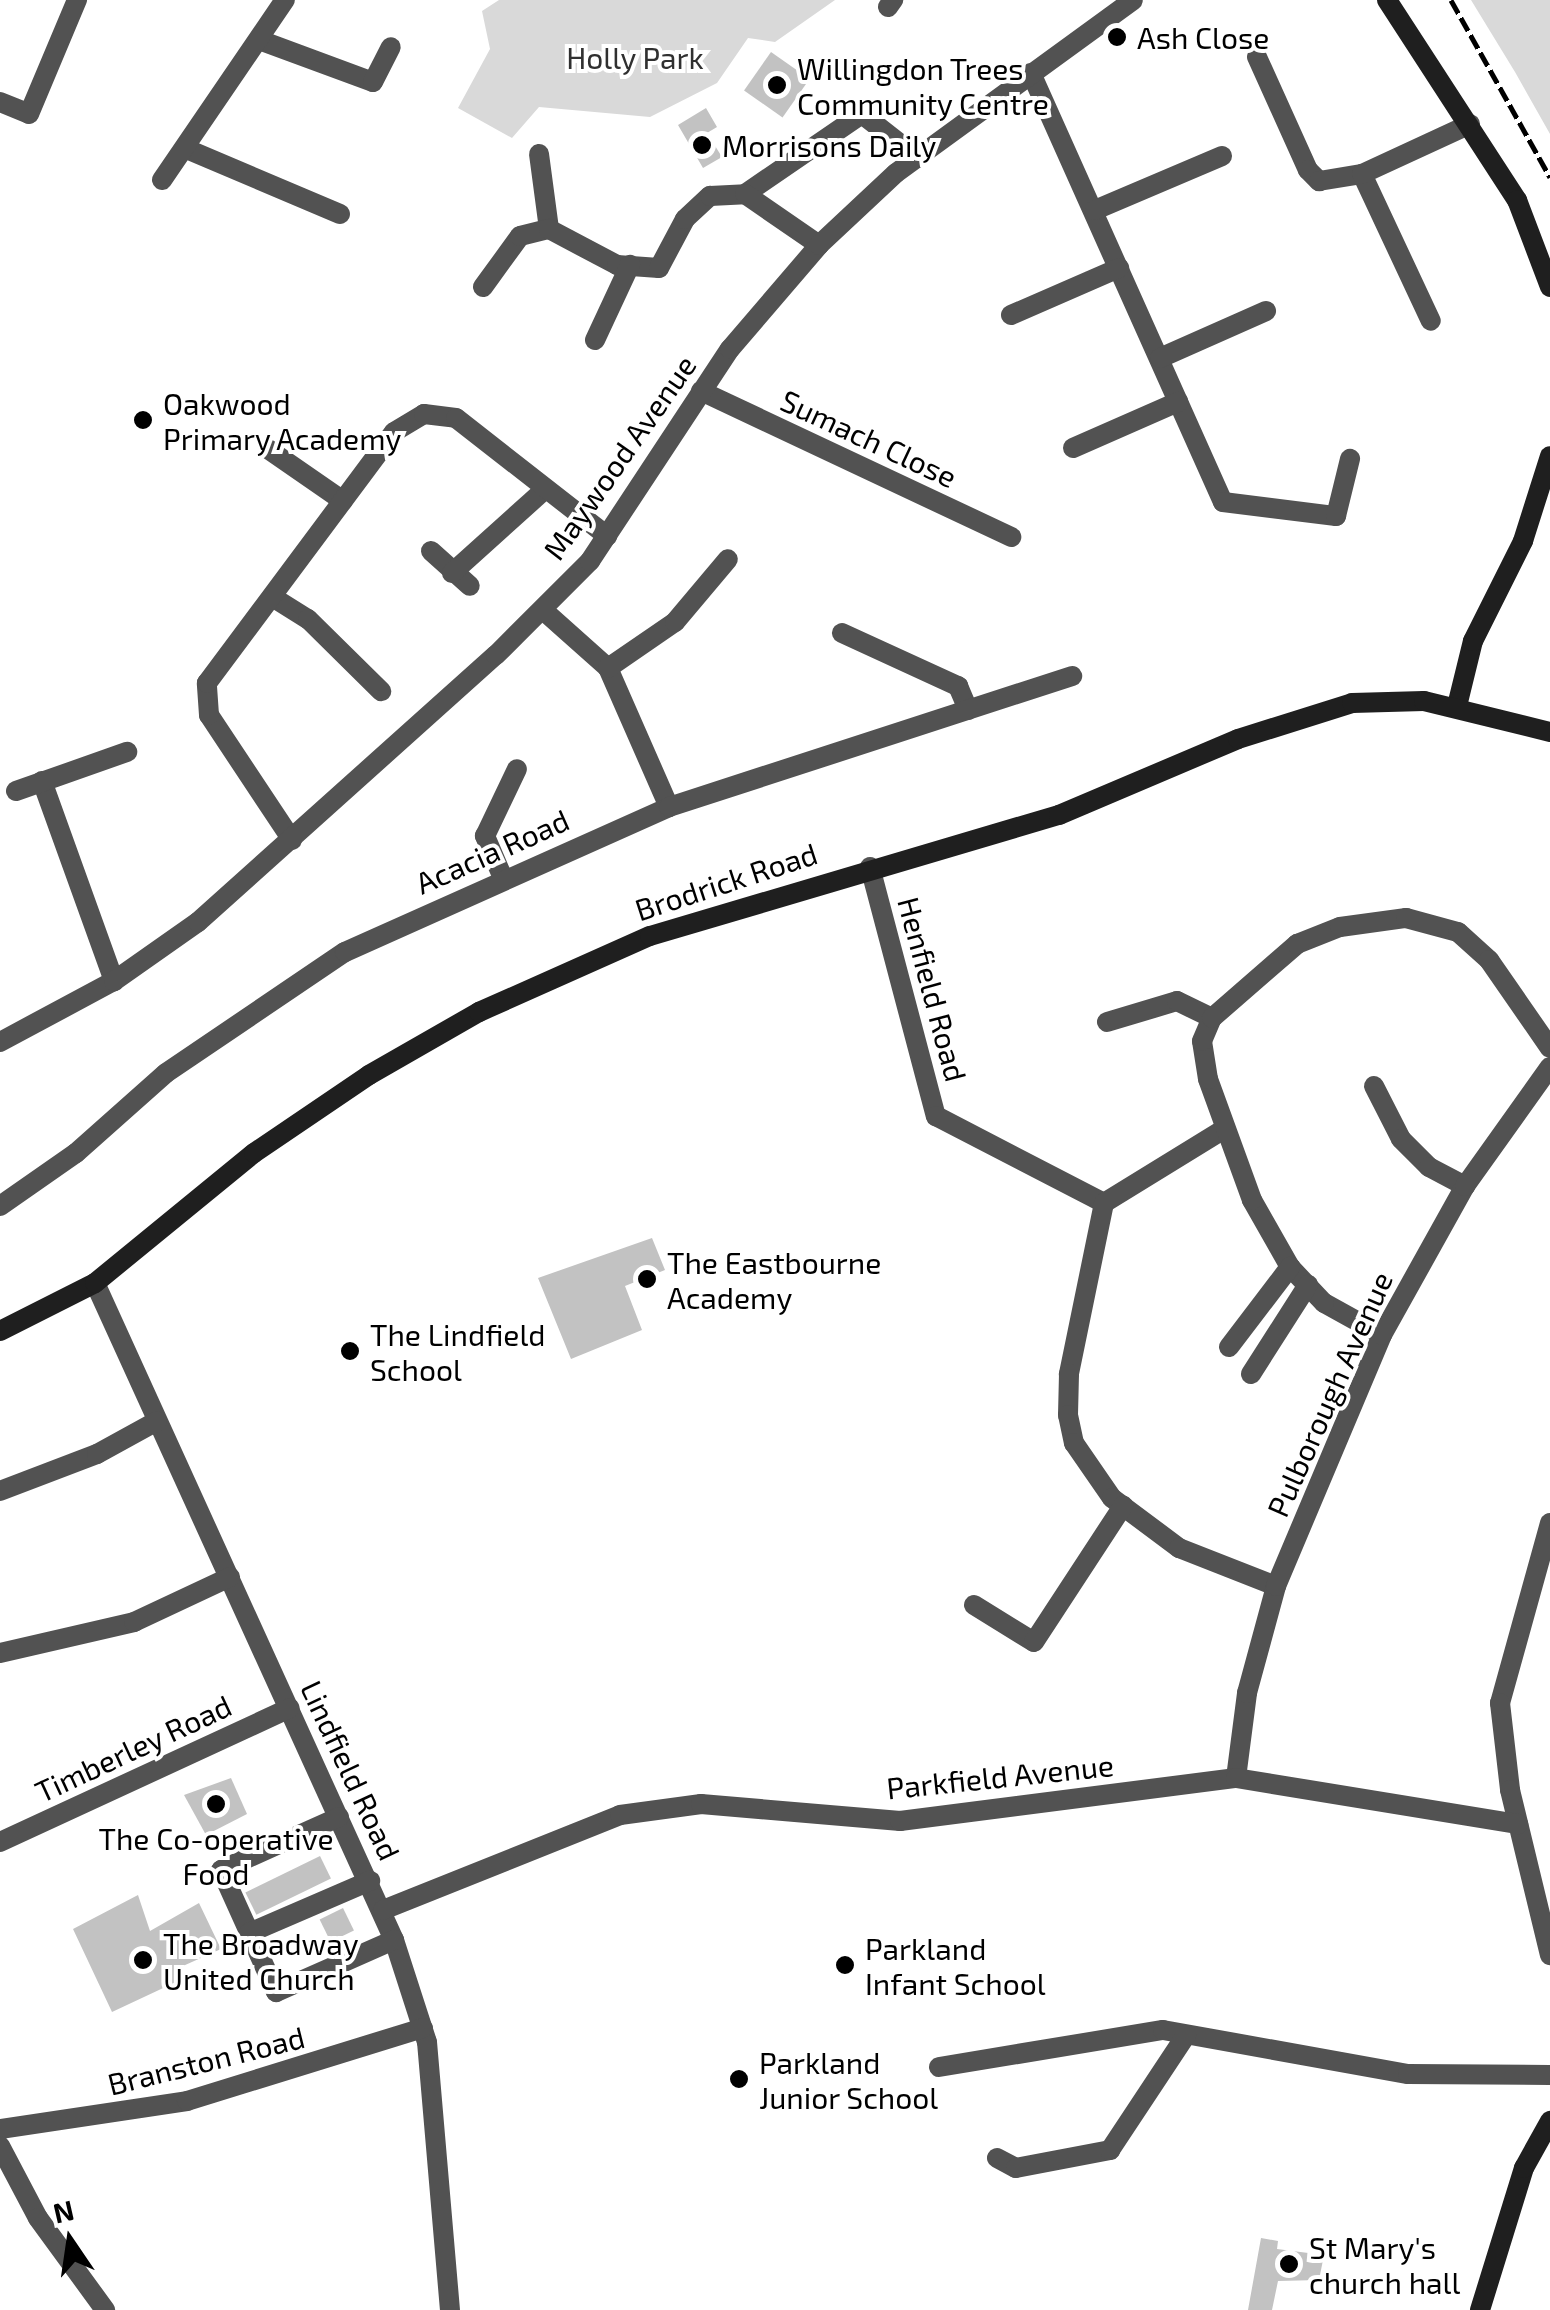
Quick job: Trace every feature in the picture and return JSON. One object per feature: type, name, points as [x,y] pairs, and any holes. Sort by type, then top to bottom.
[{"type":"street","points":[[0,102],[29,114],[77,0]]},
{"type":"street","points":[[162,180],[189,150],[286,0]]},
{"type":"street","points":[[1387,0],[1516,200],[1550,288]]},
{"type":"street","name":"Maywood Avenue","points":[[0,1042],[114,981],[292,840],[544,610],[607,536],[701,391],[819,245],[918,157],[1130,1]]},
{"type":"street","points":[[262,41],[372,82],[391,47]]},
{"type":"street","points":[[1257,57],[1308,170],[1319,181],[1362,174],[1470,124]]},
{"type":"street","points":[[1031,74],[1096,210],[1223,502],[1336,516],[1350,459]]},
{"type":"street","points":[[483,287],[520,236],[549,229],[630,264],[659,268],[684,218],[710,196],[745,194],[862,114],[918,157]]},
{"type":"street","points":[[189,150],[340,214]]},
{"type":"street","points":[[539,154],[549,229]]},
{"type":"street","points":[[1096,210],[1222,156]]},
{"type":"street","points":[[1362,174],[1431,322]]},
{"type":"street","points":[[745,194],[819,245]]},
{"type":"street","points":[[595,340],[630,264]]},
{"type":"street","points":[[1011,314],[1119,268]]},
{"type":"street","points":[[1160,358],[1266,311]]},
{"type":"street","name":"Sumach Close","points":[[701,391],[1011,537]]},
{"type":"street","points":[[1072,448],[1178,402]]},
{"type":"street","points":[[292,840],[208,715],[207,683],[394,432],[424,414],[456,418],[543,491],[607,536]]},
{"type":"street","points":[[268,449],[344,501]]},
{"type":"street","points":[[1457,706],[1473,641],[1523,541],[1550,456]]},
{"type":"street","points":[[452,573],[543,491]]},
{"type":"street","points":[[431,551],[470,586]]},
{"type":"street","points":[[608,668],[675,622],[728,559]]},
{"type":"street","points":[[274,598],[308,619],[381,692]]},
{"type":"street","points":[[544,610],[608,668],[669,807]]},
{"type":"street","points":[[842,633],[958,686],[968,710]]},
{"type":"street","name":"Acacia Road","points":[[0,1206],[76,1153],[166,1074],[346,952],[503,878],[669,807],[1072,676]]},
{"type":"street","name":"Brodrick Road","points":[[0,1331],[95,1283],[254,1153],[479,1012],[650,936],[870,866],[1059,814],[1316,712],[1394,700],[1457,706],[1550,732]]},
{"type":"street","points":[[16,790],[127,752]]},
{"type":"street","points":[[503,878],[485,836],[518,769]]},
{"type":"street","points":[[42,781],[114,981]]},
{"type":"street","name":"Henfield Road","points":[[870,866],[936,1116],[1104,1203]]},
{"type":"street","points":[[1382,1335],[1308,1285],[1290,1267],[1221,1130],[1202,1041],[1212,1018],[1297,944],[1340,927],[1406,918],[1458,932],[1489,960],[1550,1048]]},
{"type":"street","points":[[1107,1022],[1177,1002],[1212,1018]]},
{"type":"street","name":"Pulborough Avenue","points":[[1236,1778],[1247,1693],[1276,1586],[1382,1335],[1465,1186],[1550,1067]]},
{"type":"street","points":[[1374,1086],[1401,1139],[1430,1167],[1465,1186]]},
{"type":"street","points":[[1221,1130],[1104,1203],[1069,1374],[1068,1415],[1092,1476],[1123,1506],[1179,1548],[1276,1586]]},
{"type":"street","points":[[1229,1347],[1290,1267]]},
{"type":"street","name":"Lindfield Road","points":[[95,1283],[384,1910],[423,2028],[450,2310]]},
{"type":"street","points":[[1251,1374],[1308,1285]]},
{"type":"street","points":[[0,1491],[157,1421]]},
{"type":"street","points":[[974,1605],[1034,1642],[1123,1506]]},
{"type":"street","points":[[1550,1523],[1500,1703],[1518,1824],[1550,1955]]},
{"type":"street","points":[[0,1652],[134,1622],[230,1577]]},
{"type":"street","name":"Timberley Road","points":[[0,1842],[290,1708]]},
{"type":"street","name":"Parkfield Avenue","points":[[384,1910],[620,1814],[749,1804],[900,1821],[1236,1778],[1518,1824]]},
{"type":"street","points":[[340,1817],[221,1870],[276,1992],[394,1940]]},
{"type":"street","points":[[249,1933],[370,1882]]},
{"type":"street","name":"Branston Road","points":[[0,2129],[187,2101],[423,2028]]},
{"type":"street","points":[[939,2067],[1163,2030],[1408,2074],[1550,2074]]},
{"type":"street","points":[[997,2158],[1016,2168],[1110,2150],[1186,2035]]},
{"type":"street","points":[[1480,2310],[1524,2168],[1550,2121]]},
{"type":"street","points":[[0,2146],[38,2218],[105,2310]]},
{"type":"green space","name":"Holly Park","points":[[499,0],[835,0],[775,42],[748,38],[717,83],[650,117],[539,107],[512,138],[458,108],[490,49],[482,11]]},
{"type":"green space","points":[[1471,0],[1550,0],[1550,134],[1515,72]]},
{"type":"building","name":"Willingdon Trees Community Centre","points":[[771,52],[810,79],[783,117],[744,91]]},
{"type":"building","name":"Morrisons Daily","points":[[706,108],[717,127],[707,133],[722,157],[703,168],[678,125]]},
{"type":"building","points":[[652,1238],[665,1270],[625,1286],[642,1330],[571,1359],[538,1278]]},
{"type":"building","name":"The Co-operative Food","points":[[231,1778],[247,1814],[206,1835],[184,1795]]},
{"type":"building","points":[[320,1856],[331,1878],[256,1915],[245,1892]]},
{"type":"building","name":"The Broadway United Church","points":[[138,1895],[150,1931],[199,1903],[221,1949],[174,1970],[176,1982],[112,2012],[73,1929]]},
{"type":"building","points":[[343,1908],[354,1930],[331,1942],[320,1919]]},
{"type":"building","name":"St Mary's church hall","points":[[1261,2238],[1278,2241],[1277,2249],[1324,2255],[1319,2280],[1278,2281],[1272,2310],[1248,2310]]},
{"type":"railway","points":[[1451,0],[1550,177]]},
{"type":"place","name":"Ash Close","points":[[1117,37]]},
{"type":"place","name":"Willingdon Trees Community Centre","points":[[777,85]]},
{"type":"place","name":"Morrisons Daily","points":[[702,145]]},
{"type":"place","name":"Oakwood Primary Academy","points":[[143,420]]},
{"type":"place","name":"The Eastbourne Academy","points":[[647,1279]]},
{"type":"place","name":"The Lindfield School","points":[[350,1351]]},
{"type":"place","name":"The Co-operative Food","points":[[216,1804]]},
{"type":"place","name":"The Broadway United Church","points":[[143,1960]]},
{"type":"place","name":"Parkland Infant School","points":[[845,1965]]},
{"type":"place","name":"Parkland Junior School","points":[[739,2079]]},
{"type":"place","name":"St Mary's church hall","points":[[1289,2264]]}]
